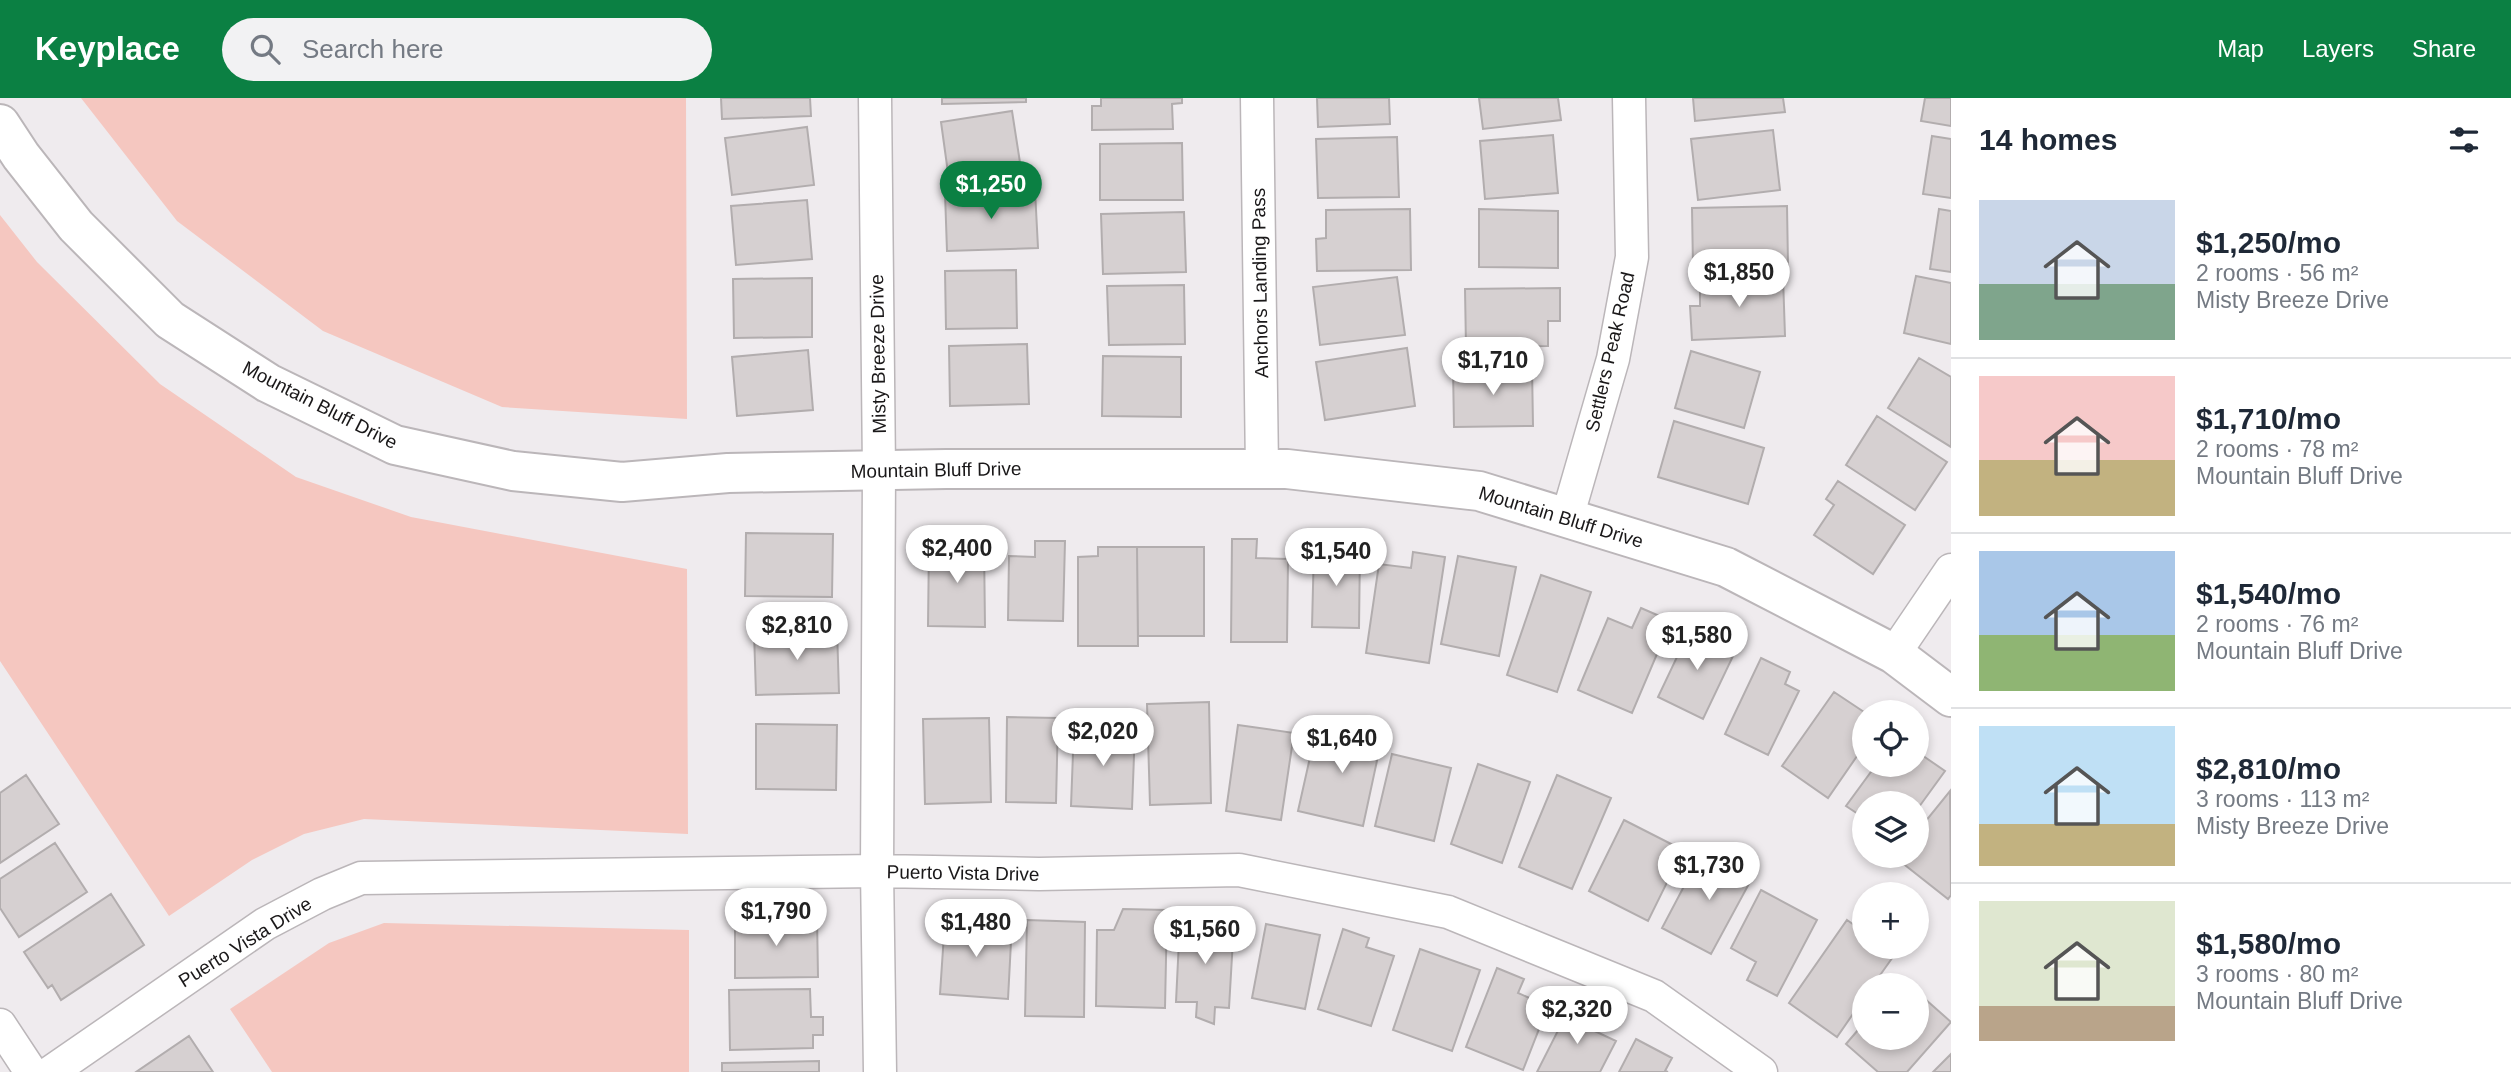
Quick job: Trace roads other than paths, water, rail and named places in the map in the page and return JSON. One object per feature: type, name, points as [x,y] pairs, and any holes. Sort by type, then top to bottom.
[{"type":"street","name":"Misty Breeze Drive","points":[[875,98],[880,1072]]},
{"type":"street","name":"Anchors Landing Pass","points":[[1257,98],[1262,469]]},
{"type":"street","name":"Settlers Peak Road","points":[[1567,518],[1613,359],[1632,257],[1629,98]]},
{"type":"street","name":"Mountain Bluff Drive","points":[[0,124],[21,156],[76,226],[170,320],[268,383],[395,445],[513,471],[622,482],[728,473],[879,470],[1287,469],[1479,491],[1726,567],[1894,654],[1951,697]]},
{"type":"street","points":[[1894,654],[1951,570]]},
{"type":"street","name":"Puerto Vista Drive","points":[[51,1072],[265,924],[322,894],[361,878],[877,871],[1039,874],[1239,870],[1448,912],[1654,996],[1761,1072]]},
{"type":"street","points":[[0,1025],[31,1072]]}]
